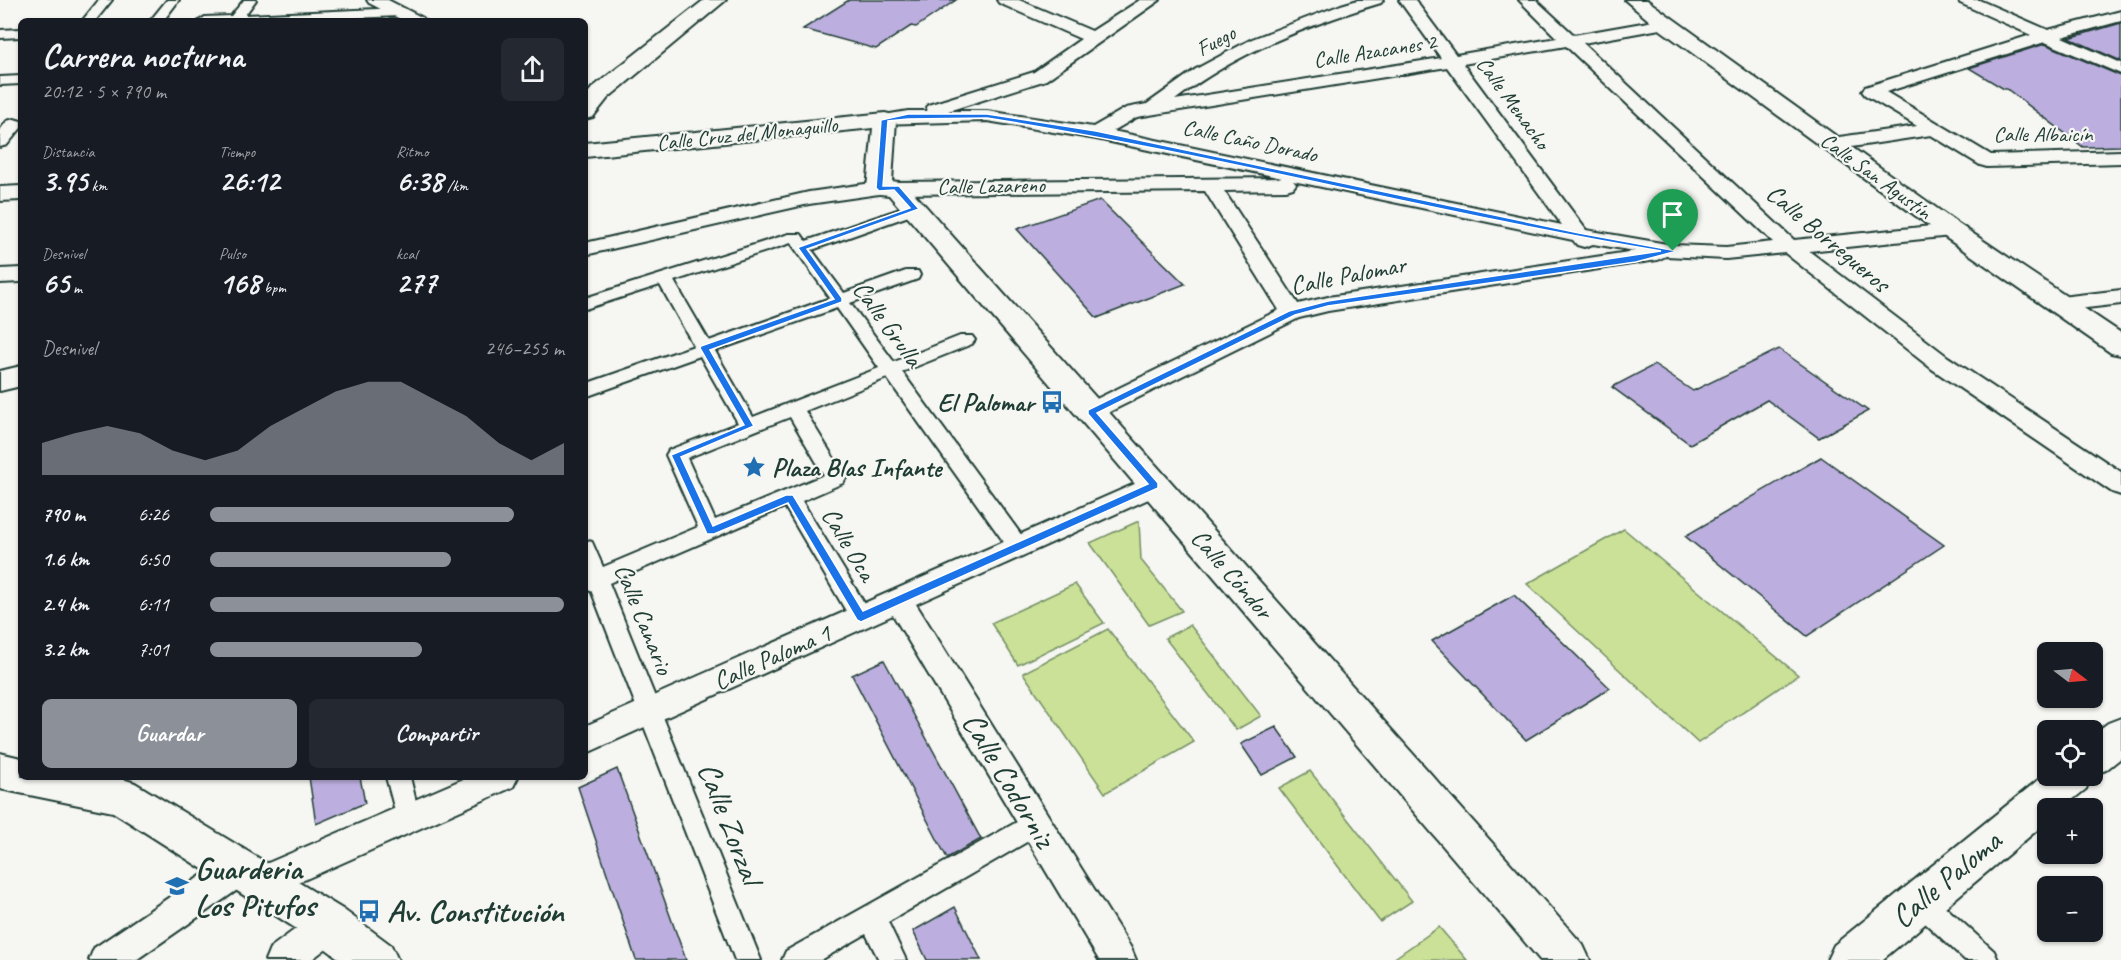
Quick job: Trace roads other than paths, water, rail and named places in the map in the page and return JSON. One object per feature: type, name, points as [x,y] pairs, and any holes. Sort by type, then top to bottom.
[{"type":"street","points":[[91,18],[106,0]]},
{"type":"street","points":[[158,18],[173,0]]},
{"type":"street","points":[[236,18],[250,0]]},
{"type":"street","points":[[375,0],[411,18]]},
{"type":"street","points":[[588,108],[600,93],[716,0]]},
{"type":"street","points":[[1005,0],[1094,38]]},
{"type":"street","points":[[908,116],[1040,76],[1131,11],[1152,0]]},
{"type":"street","name":"Fuego","points":[[1152,108],[1176,88],[1270,38],[1346,8],[1375,0]]},
{"type":"street","name":"Calle Menacho","points":[[1407,0],[1600,263]]},
{"type":"street","name":"Calle Borregueros","points":[[1527,0],[1789,246],[1940,363],[2121,485]]},
{"type":"street","name":"Calle San Agustín","points":[[1635,0],[1951,230],[2121,346]]},
{"type":"street","points":[[1966,0],[2121,69]]},
{"type":"street","points":[[276,18],[399,12]]},
{"type":"street","points":[[2046,36],[2121,16]]},
{"type":"street","name":"Calle Azacanes 2","points":[[1096,133],[1131,112],[1452,61],[1665,24]]},
{"type":"street","points":[[0,43],[11,34]]},
{"type":"street","name":"Calle Albaicín","points":[[2046,36],[1871,91],[1987,161],[2121,158]]},
{"type":"street","points":[[0,81],[18,80]]},
{"type":"street","name":"Calle Cruz del Monaguillo","points":[[588,150],[908,116]]},
{"type":"street","name":"Calle Caño Dorado","points":[[908,116],[987,116],[1096,133],[1579,235],[1673,251]]},
{"type":"street","points":[[588,303],[795,237],[802,248],[897,195],[885,120]]},
{"type":"street","points":[[0,141],[12,125]]},
{"type":"street","points":[[1832,144],[1937,129]]},
{"type":"street","name":"Calle Lazareno","points":[[588,248],[809,198],[1332,183]]},
{"type":"street","points":[[1211,185],[1292,313]]},
{"type":"street","points":[[0,194],[18,193]]},
{"type":"street","name":"Calle Cóndor","points":[[897,195],[1091,412],[1568,960]]},
{"type":"street","points":[[1673,251],[1726,253],[1951,230]]},
{"type":"street","name":"Calle Grulla","points":[[802,248],[1018,546]]},
{"type":"street","name":"Calle Palomar","points":[[1091,412],[1292,313],[1328,304],[1636,259],[1673,251]]},
{"type":"street","points":[[0,276],[18,275]]},
{"type":"street","points":[[588,390],[912,275]]},
{"type":"street","points":[[665,279],[749,426]]},
{"type":"street","points":[[2061,304],[2121,297]]},
{"type":"street","points":[[710,531],[676,455],[966,340]]},
{"type":"street","points":[[0,381],[18,377]]},
{"type":"street","points":[[591,581],[836,478],[794,409]]},
{"type":"street","name":"Calle Paloma 1","points":[[588,739],[1155,485]]},
{"type":"street","name":"Calle Oca","points":[[790,498],[861,617]]},
{"type":"street","name":"Calle Canario","points":[[588,564],[591,581],[651,711]]},
{"type":"street","name":"Calle Codorniz","points":[[899,600],[1119,960]]},
{"type":"street","name":"Calle Zorzal","points":[[651,711],[748,960]]},
{"type":"street","points":[[2103,749],[2121,735]]},
{"type":"street","points":[[0,771],[18,775]]},
{"type":"street","points":[[43,780],[121,796],[329,926],[376,960]]},
{"type":"street","points":[[399,780],[408,818]]},
{"type":"street","points":[[105,960],[249,877],[408,818],[495,780]]},
{"type":"street","name":"Calle Paloma","points":[[1849,960],[2060,786]]},
{"type":"street","points":[[795,960],[1035,824]]},
{"type":"street","points":[[1920,901],[1985,960]]},
{"type":"street","points":[[871,917],[893,960]]},
{"type":"street","points":[[282,960],[329,926]]},
{"type":"place","name":"El Palomar","points":[[1052,402]]},
{"type":"place","name":"Plaza Blas Infante","points":[[754,467]]},
{"type":"place","name":"Guarderia Los Pitufos","points":[[177,886]]},
{"type":"place","name":"Av. Constitución","points":[[369,911]]}]
